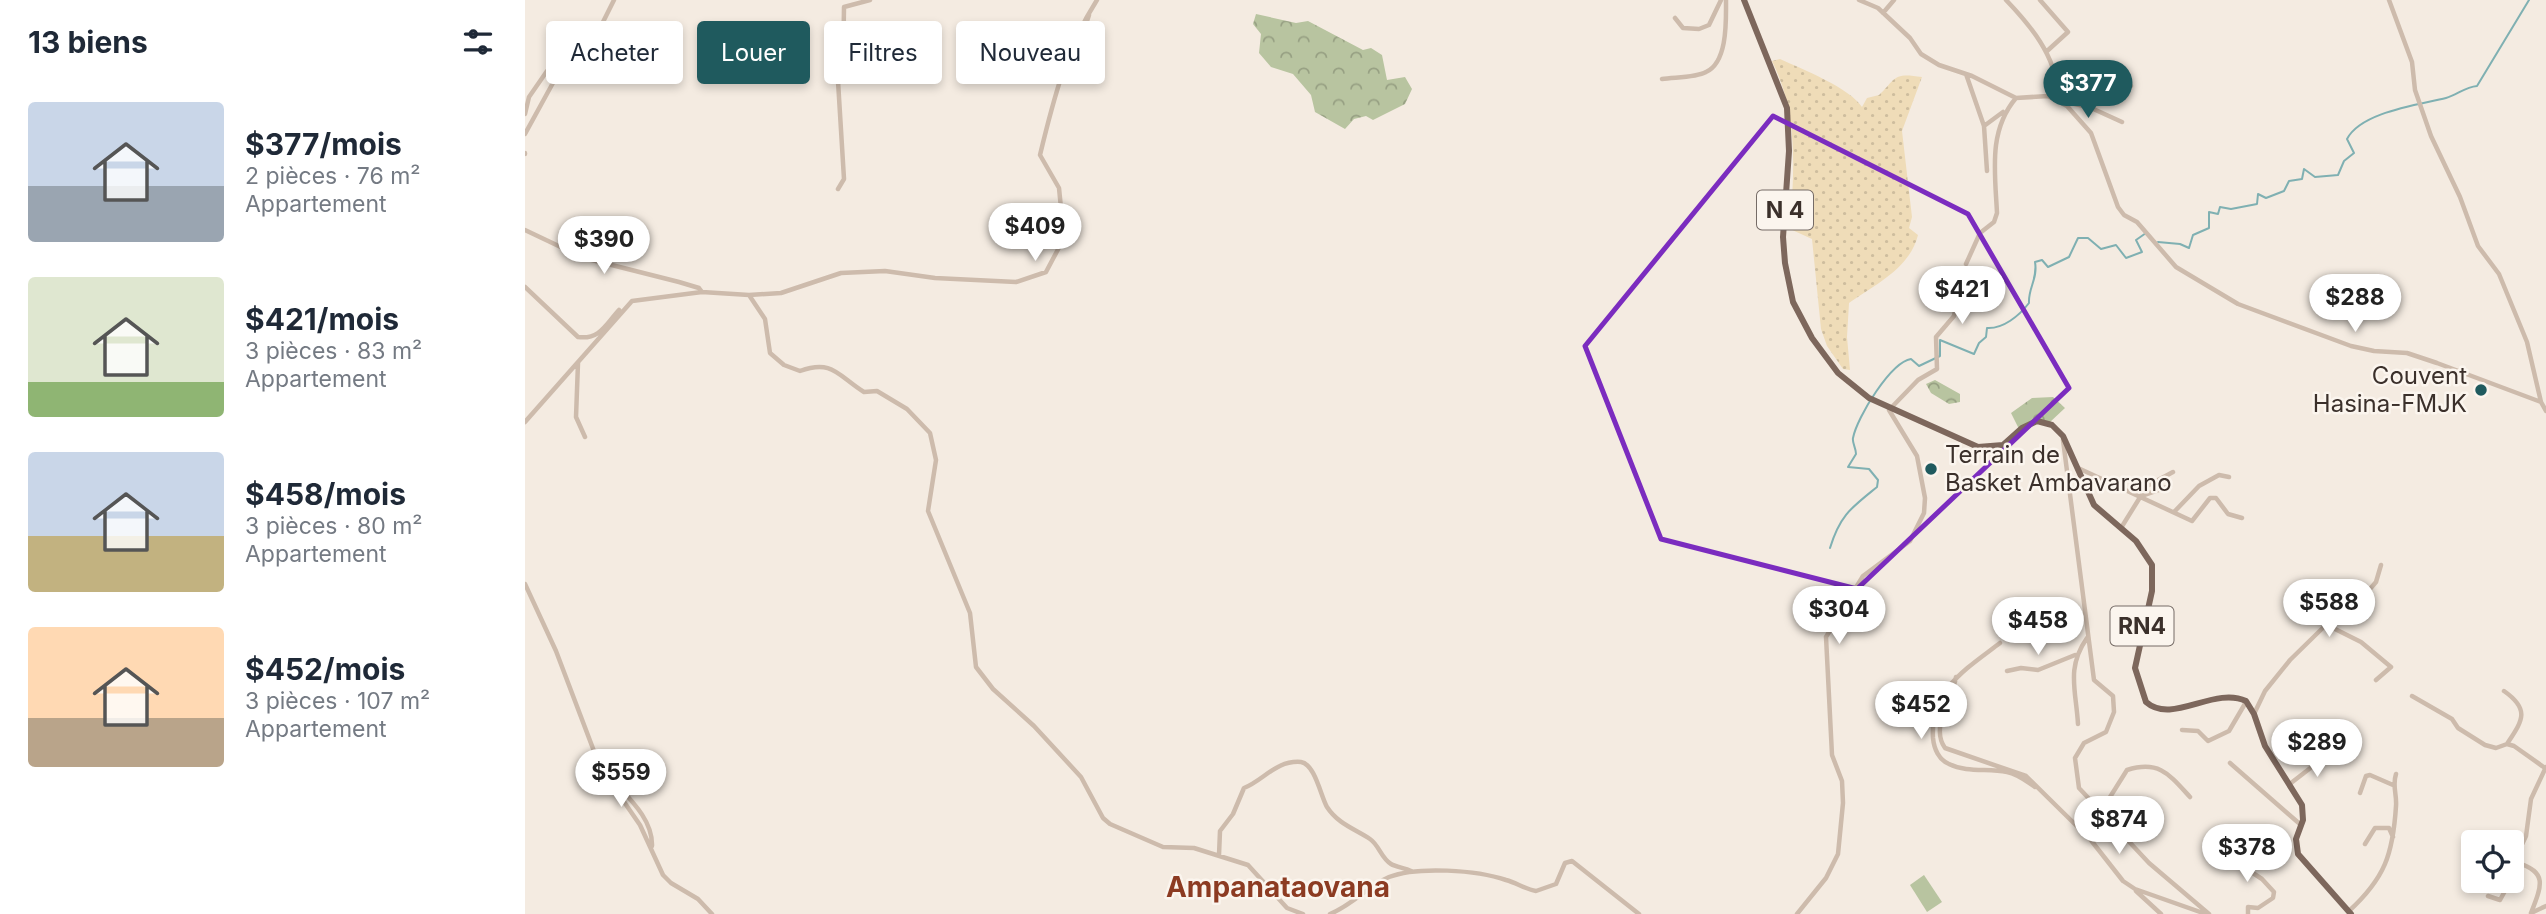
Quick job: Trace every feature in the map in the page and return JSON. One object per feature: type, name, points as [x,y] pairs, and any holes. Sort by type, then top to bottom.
[{"type":"main road","name":"N 4","points":[[1744,0],[1787,108],[1789,152],[1783,237],[1793,302],[1820,352],[1837,373],[1871,400],[1889,410]]},
{"type":"main road","points":[[1889,410],[1977,447],[2003,445],[2022,428],[2037,421],[2052,425],[2063,436]]},
{"type":"main road","name":"RN4","points":[[2063,436],[2094,505],[2143,549],[2152,565],[2152,591],[2135,668],[2146,702],[2164,709],[2225,696],[2246,701]]},
{"type":"main road","points":[[2246,701],[2254,714],[2265,746],[2291,783],[2302,805],[2301,825],[2296,839],[2298,854],[2350,913]]},
{"type":"street","points":[[525,135],[554,81],[596,36],[614,0]]},
{"type":"street","points":[[838,188],[844,179],[838,81],[843,72],[844,7],[870,0]]},
{"type":"street","points":[[525,287],[578,338],[600,333],[626,306],[643,298],[702,292],[749,295],[781,293],[841,273],[885,271],[935,278],[1016,282],[1046,272],[1064,237],[1059,188],[1040,155],[1080,25],[1097,0]]},
{"type":"street","points":[[1675,18],[1683,28],[1699,29],[1709,25],[1723,0]]},
{"type":"street","points":[[1662,79],[1706,72],[1715,63],[1726,26],[1723,0]]},
{"type":"street","points":[[1859,0],[1883,13],[1927,58],[2016,98],[2131,86]]},
{"type":"street","points":[[1883,13],[1894,0]]},
{"type":"street","points":[[2006,0],[2046,52],[2055,74],[2057,92]]},
{"type":"street","points":[[2040,0],[2068,32],[2046,52]]},
{"type":"street","points":[[2389,0],[2411,62],[2418,100],[2431,136],[2465,208],[2478,246],[2499,274],[2527,342],[2540,402],[2546,411]]},
{"type":"street","points":[[1087,21],[1090,11]]},
{"type":"street","points":[[525,114],[529,97],[546,73]]},
{"type":"street","points":[[1966,74],[1984,126],[1987,171]]},
{"type":"street","points":[[2048,96],[2089,107],[2122,122]]},
{"type":"street","points":[[1984,126],[2016,98]]},
{"type":"street","points":[[2060,101],[2091,133],[2118,207],[2137,222],[2190,279],[2238,304],[2351,346],[2374,351],[2407,353],[2540,402]]},
{"type":"street","points":[[1966,264],[1980,233],[1994,222],[1997,213],[1994,144],[2004,111]]},
{"type":"street","points":[[525,230],[584,258],[679,282],[699,288],[702,292]]},
{"type":"street","points":[[1797,914],[1826,878],[1838,854],[1843,803],[1842,781],[1832,755],[1826,637],[1863,576],[1910,541],[1924,513],[1925,498],[1917,456],[1889,410],[1919,380],[1937,369],[1934,354],[1938,332],[1955,311],[1956,305],[1950,301],[1952,293]]},
{"type":"street","points":[[749,295],[765,319],[770,353],[784,365],[800,371],[816,365],[829,367],[864,392],[877,391],[907,409],[930,432],[936,460],[927,500],[928,511],[971,612],[976,667],[993,690],[1034,726],[1081,777],[1103,818],[1110,824],[1163,847],[1194,848],[1248,865],[1287,908],[1303,914]]},
{"type":"street","points":[[525,422],[626,306]]},
{"type":"street","points":[[578,362],[576,417],[585,437]]},
{"type":"street","points":[[2063,436],[2094,680],[2113,696],[2115,712],[2106,732],[2084,743],[2075,758],[2075,774],[2079,788],[2149,863],[2207,914]]},
{"type":"street","points":[[2077,468],[2192,521],[2210,498],[2216,498],[2228,514],[2242,518]]},
{"type":"street","points":[[2121,529],[2147,486],[2173,472]]},
{"type":"street","points":[[2175,511],[2199,486],[2219,475],[2229,477]]},
{"type":"street","points":[[2140,496],[2169,486]]},
{"type":"street","points":[[2254,714],[2265,691],[2336,615],[2346,595],[2364,596],[2376,582],[2381,565]]},
{"type":"street","points":[[525,583],[556,650],[600,768],[640,825],[663,875],[698,899],[712,914]]},
{"type":"street","points":[[2325,624],[2361,642],[2391,667],[2376,680]]},
{"type":"street","points":[[2078,724],[2073,668],[2075,655],[2088,637]]},
{"type":"street","points":[[2000,643],[1956,677],[1940,696],[1933,736],[1939,756],[1957,768],[2009,772],[2039,789]]},
{"type":"street","points":[[2007,671],[2038,670],[2075,655]]},
{"type":"street","points":[[1956,677],[1939,729],[1939,739],[1945,748],[1989,765],[2019,772],[2089,839],[2123,881],[2161,914]]},
{"type":"street","points":[[2412,696],[2452,719],[2458,728],[2485,745],[2496,748],[2507,744],[2517,734],[2521,711],[2517,700],[2504,691]]},
{"type":"street","points":[[2182,730],[2198,731],[2208,741],[2229,732],[2246,701]]},
{"type":"street","points":[[2507,744],[2526,752],[2546,767],[2531,799],[2524,841]]},
{"type":"street","points":[[2291,783],[2313,766],[2320,754]]},
{"type":"street","points":[[1219,855],[1220,831],[1233,814],[1244,788],[1260,781],[1269,770],[1279,765],[1301,762],[1308,766],[1328,808],[1351,830],[1370,838],[1391,864],[1412,871],[1477,875],[1506,880],[1536,891],[1556,884],[1565,863],[1573,860],[1639,914]]},
{"type":"street","points":[[2230,762],[2301,825]]},
{"type":"street","points":[[2100,813],[2127,770],[2146,764],[2160,769],[2190,797]]},
{"type":"street","points":[[2350,913],[2377,885],[2393,837],[2396,797],[2393,785],[2396,774]]},
{"type":"street","points":[[2360,793],[2366,776],[2370,775],[2393,785]]},
{"type":"street","points":[[2220,828],[2237,844],[2239,849],[2233,860],[2262,879],[2275,894],[2259,908],[2248,907],[2248,914]]},
{"type":"street","points":[[2365,844],[2375,828],[2389,828],[2393,837]]},
{"type":"street","points":[[2524,864],[2537,868],[2542,873],[2543,880],[2530,913]]},
{"type":"street","points":[[1330,914],[1352,905],[1378,883],[1412,871]]},
{"type":"street","points":[[2135,889],[2207,914]]},
{"type":"street","points":[[2487,896],[2500,900],[2504,893]]},
{"type":"street","points":[[2530,913],[2546,906]]},
{"type":"highlighted area","points":[[1773,116],[1968,214],[2069,388],[1857,589],[1661,539],[1585,346]]},
{"type":"green space","points":[[1256,14],[1296,23],[1308,21],[1363,50],[1371,48],[1382,55],[1387,80],[1405,77],[1412,89],[1405,104],[1373,120],[1366,116],[1354,119],[1345,129],[1315,112],[1311,95],[1293,74],[1271,67],[1259,53],[1261,34],[1253,24]]},
{"type":"green space","points":[[1935,380],[1960,394],[1960,402],[1949,404],[1931,393],[1926,384]]},
{"type":"green space","points":[[2053,397],[2065,408],[2049,423],[2042,422],[2019,429],[2011,413],[2032,398]]},
{"type":"green space","points":[[1924,875],[1942,902],[1927,912],[1910,885]]},
{"type":"sand","points":[[1780,59],[1837,86],[1862,107],[1867,98],[1879,95],[1900,76],[1922,77],[1902,131],[1912,217],[1909,228],[1918,235],[1914,247],[1900,266],[1849,303],[1847,337],[1850,370],[1843,369],[1827,346],[1821,329],[1812,239],[1790,229],[1793,186],[1791,123],[1781,81],[1772,61]]},
{"type":"waterway","points":[[2158,242],[2180,244],[2189,248],[2193,235],[2209,228],[2209,212],[2218,214],[2220,207],[2231,209],[2257,204],[2258,194],[2266,198],[2284,191],[2289,181],[2302,179],[2304,169],[2315,177],[2338,175],[2344,161],[2354,153],[2347,139],[2364,122],[2391,111],[2446,98],[2477,86],[2529,0]]},
{"type":"waterway","points":[[1830,548],[1847,513],[1877,487],[1878,480],[1869,469],[1848,467],[1856,454],[1853,438],[1861,417],[1894,370],[1911,359],[1919,366],[1940,356],[1940,340],[1974,354],[1979,343],[1986,337],[1987,328],[2010,321],[2029,303],[2035,262],[2042,260],[2048,267],[2069,257],[2078,238],[2088,238],[2101,249],[2116,245],[2126,258],[2142,252],[2136,240],[2146,233]]},
{"type":"place","name":"Couvent Hasina-FMJK","points":[[2481,390]]},
{"type":"place","name":"Terrain de Basket Ambavarano","points":[[1931,469]]},
{"type":"district","name":"Ampanataovana","points":[[1278,887]]}]
